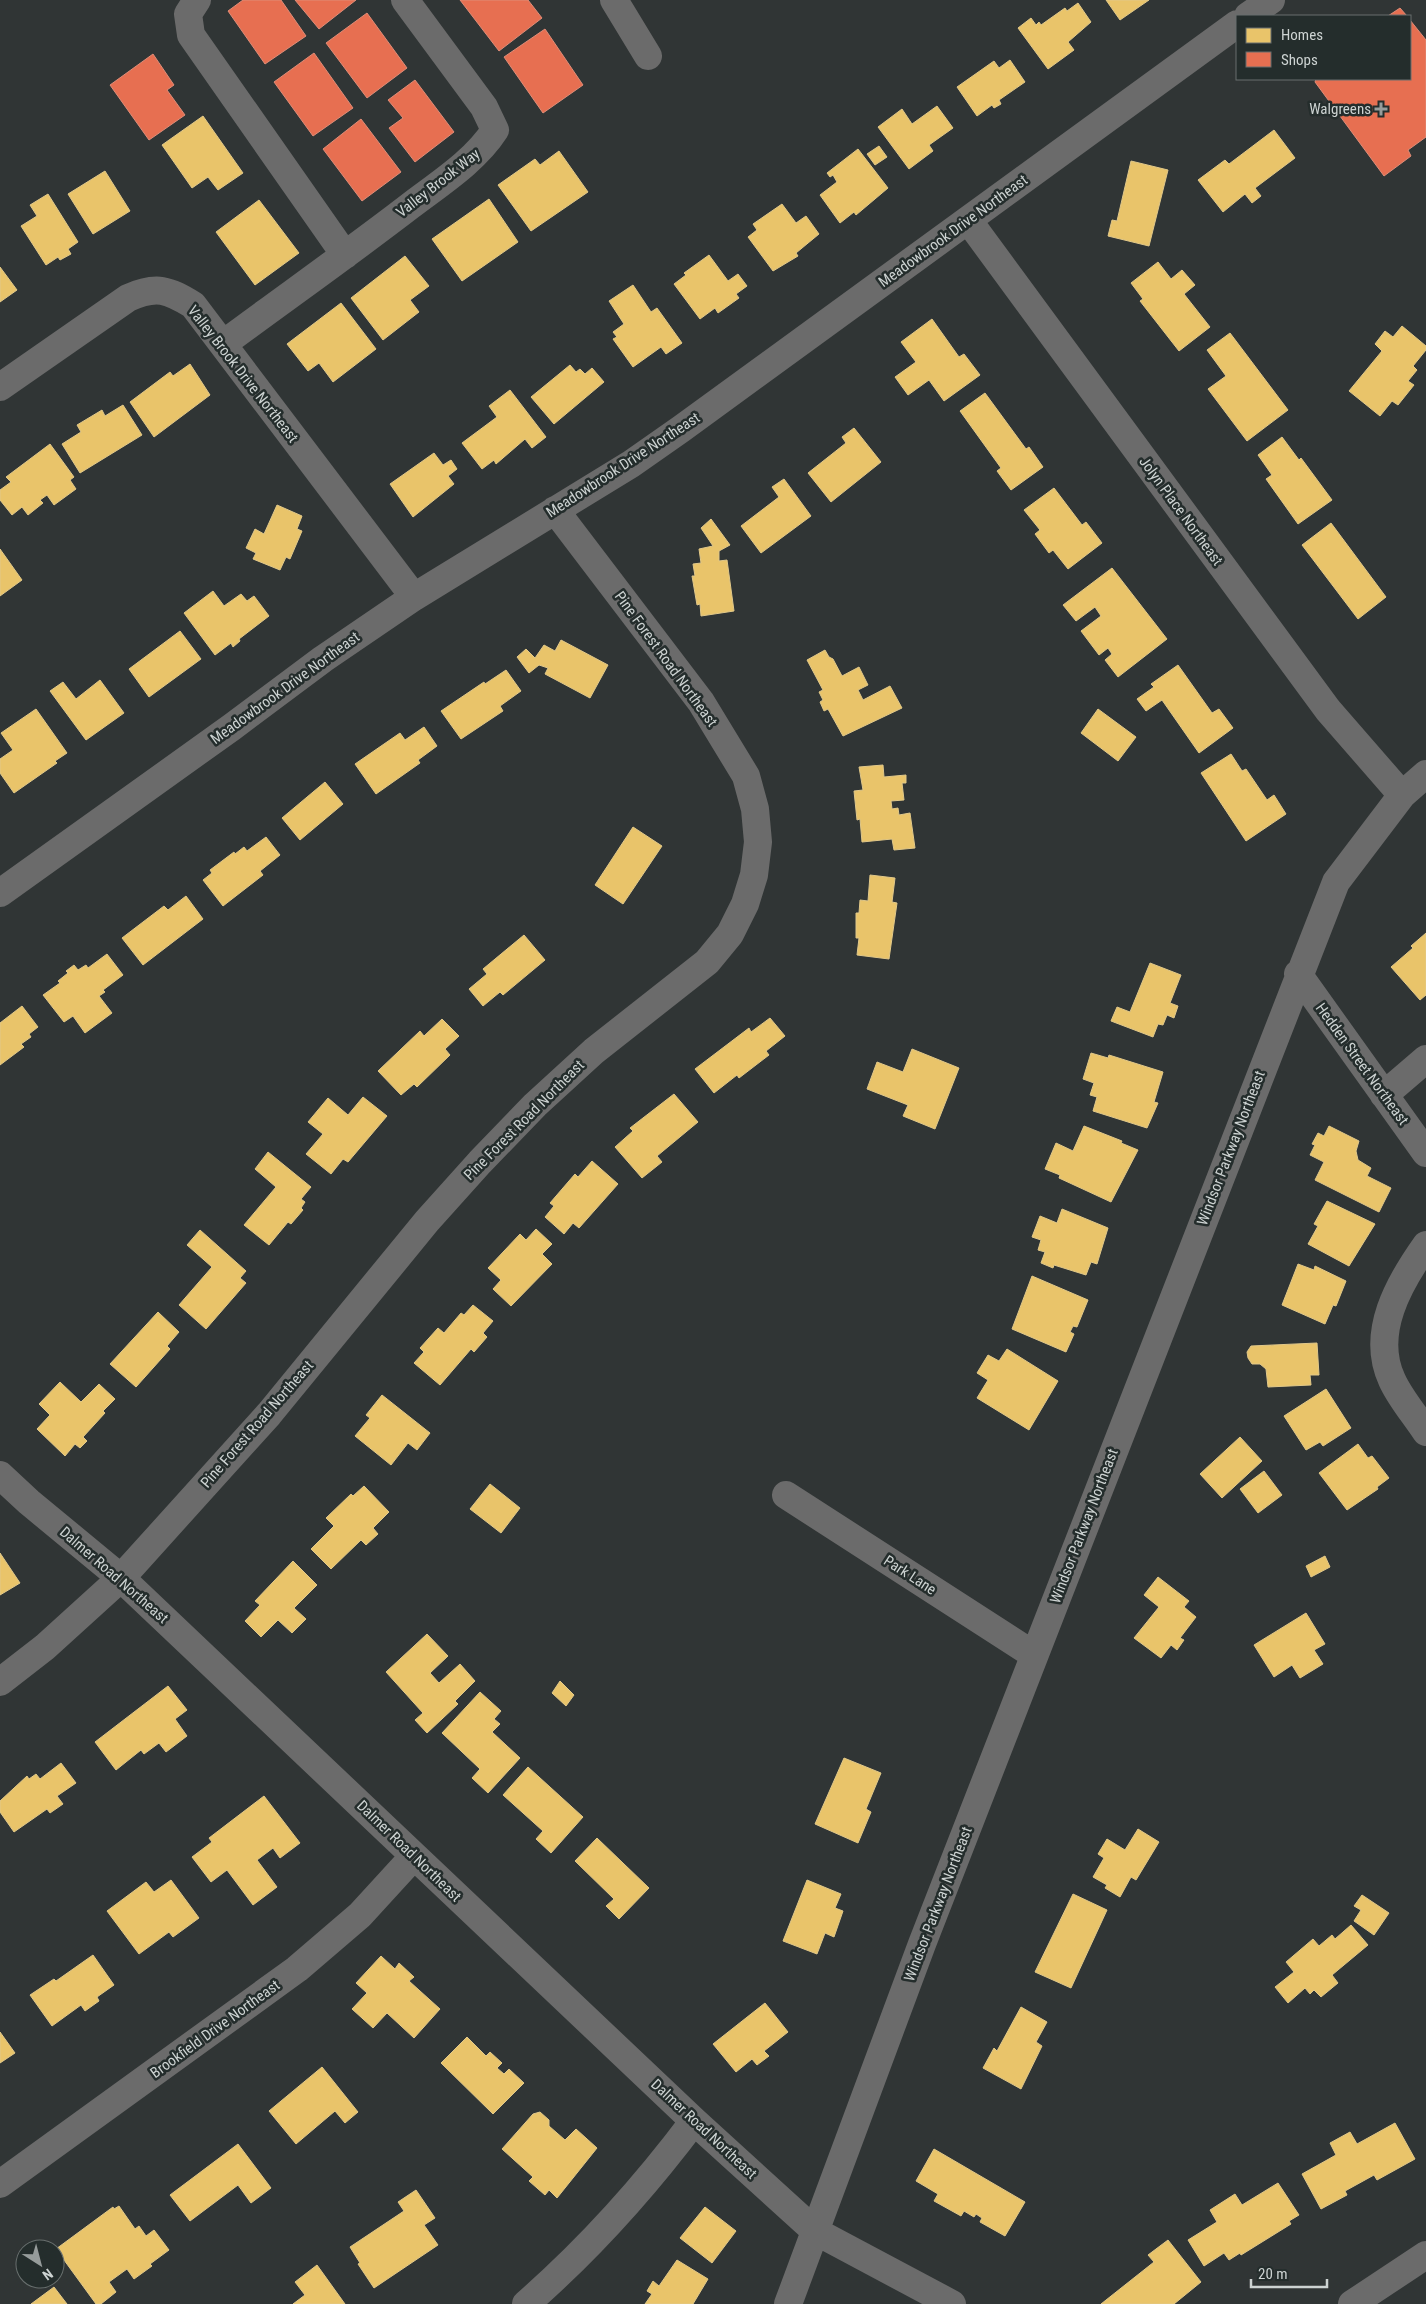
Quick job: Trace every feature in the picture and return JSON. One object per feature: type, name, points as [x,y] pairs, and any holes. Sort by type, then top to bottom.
[{"type":"street","points":[[197,0],[188,14],[191,35],[345,255]]},
{"type":"street","name":"Valley Brook Way","points":[[223,344],[345,255],[468,161],[485,146],[495,130],[484,107],[405,0]]},
{"type":"street","points":[[614,0],[648,56]]},
{"type":"street","points":[[1249,15],[1271,0]]},
{"type":"street","name":"Meadowbrook Drive Northeast","points":[[0,893],[232,727],[323,658],[414,597],[631,464],[681,430],[1236,25]]},
{"type":"street","name":"Jolyn Place Northeast","points":[[968,220],[1328,710],[1402,795]]},
{"type":"street","name":"Valley Brook Drive Northeast","points":[[0,387],[128,298],[143,292],[156,290],[171,292],[193,305],[414,597]]},
{"type":"street","name":"Pine Forest Road Northeast","points":[[0,1682],[45,1647],[121,1578],[269,1414],[427,1221],[480,1162],[536,1105],[594,1051],[707,962],[730,934],[745,904],[754,875],[758,842],[755,809],[746,776],[701,702],[555,510]]},
{"type":"street","name":"Windsor Parkway Northeast","points":[[788,2304],[922,1944],[1298,974],[1336,882],[1402,795],[1426,774]]},
{"type":"street","name":"Hedden Street Northeast","points":[[1298,974],[1426,1153]]},
{"type":"street","points":[[1384,1094],[1426,1059]]},
{"type":"street","points":[[1426,1245],[1408,1270],[1389,1312],[1384,1340],[1386,1361],[1392,1380],[1426,1432]]},
{"type":"street","name":"Dalmer Road Northeast","points":[[0,1475],[29,1502],[121,1578],[694,2121],[815,2231],[952,2304]]},
{"type":"street","name":"Park Lane","points":[[786,1496],[1034,1655]]},
{"type":"street","name":"Brookfield Drive Northeast","points":[[0,2184],[297,1970],[360,1915],[414,1856]]},
{"type":"street","points":[[526,2304],[561,2274],[608,2226],[653,2175],[694,2121]]},
{"type":"street","points":[[1352,2304],[1426,2255]]},
{"type":"building: Homes","points":[[1106,0],[1149,0],[1120,20]]},
{"type":"building: Homes","points":[[1078,3],[1091,22],[1068,42],[1074,50],[1048,69],[1018,28],[1031,18],[1036,25],[1039,22],[1041,25],[1065,8],[1067,11]]},
{"type":"building: Homes","points":[[1010,60],[1025,82],[999,100],[1001,104],[994,108],[992,105],[977,116],[957,87],[994,61],[999,68]]},
{"type":"building: Homes","points":[[937,106],[953,128],[929,145],[933,151],[909,169],[878,127],[902,109],[912,124]]},
{"type":"building: Homes","points":[[203,116],[243,173],[218,190],[208,177],[192,188],[162,145]]},
{"type":"building: Homes","points":[[1274,130],[1295,158],[1255,188],[1261,196],[1252,203],[1245,194],[1223,212],[1198,180],[1225,160],[1229,164]]},
{"type":"building: Homes","points":[[879,146],[887,157],[875,165],[867,154]]},
{"type":"building: Homes","points":[[858,149],[888,188],[856,215],[854,212],[840,223],[820,195],[837,182],[833,175],[830,177],[827,173]]},
{"type":"building: Homes","points":[[559,151],[588,192],[531,231],[498,185],[535,159],[540,165]]},
{"type":"building: Homes","points":[[1131,161],[1168,170],[1149,246],[1108,236],[1112,220],[1117,221]]},
{"type":"building: Homes","points":[[105,171],[130,211],[93,234],[68,194]]},
{"type":"building: Homes","points":[[48,194],[78,242],[68,249],[71,254],[60,260],[58,257],[46,265],[21,226],[37,216],[30,205]]},
{"type":"building: Homes","points":[[489,199],[518,242],[462,281],[432,239]]},
{"type":"building: Homes","points":[[259,200],[299,253],[255,285],[216,232]]},
{"type":"building: Homes","points":[[782,204],[796,223],[806,216],[819,234],[796,253],[798,256],[773,271],[748,237],[757,230],[753,224]]},
{"type":"building: Homes","points":[[709,255],[728,281],[738,274],[747,286],[736,294],[739,298],[718,313],[715,308],[700,319],[674,284],[686,275],[684,273]]},
{"type":"building: Homes","points":[[405,256],[429,286],[410,300],[419,312],[383,340],[351,298]]},
{"type":"building: Homes","points":[[1158,262],[1171,279],[1182,270],[1195,285],[1184,294],[1210,327],[1179,351],[1140,301],[1143,299],[1131,283]]},
{"type":"building: Homes","points":[[0,267],[17,290],[0,302]]},
{"type":"building: Homes","points":[[633,285],[651,312],[657,308],[682,343],[666,354],[661,347],[633,367],[613,339],[617,337],[613,332],[624,324],[609,301]]},
{"type":"building: Homes","points":[[341,303],[376,349],[333,382],[319,363],[308,371],[287,344]]},
{"type":"building: Homes","points":[[932,319],[959,357],[964,354],[980,375],[944,401],[929,380],[908,395],[895,377],[916,362],[901,342]]},
{"type":"building: Homes","points":[[1402,326],[1426,346],[1426,350],[1413,366],[1417,370],[1408,381],[1414,385],[1398,405],[1392,401],[1380,416],[1349,391],[1382,351],[1375,344],[1385,331],[1393,337]]},
{"type":"building: Homes","points":[[1230,333],[1288,410],[1247,441],[1208,389],[1226,376],[1207,350]]},
{"type":"building: Homes","points":[[190,364],[210,395],[154,437],[130,402],[170,372],[173,376]]},
{"type":"building: Homes","points":[[570,365],[576,372],[580,369],[585,374],[592,368],[604,382],[554,424],[531,397]]},
{"type":"building: Homes","points":[[510,390],[546,437],[532,448],[525,439],[496,464],[494,460],[482,469],[462,443],[497,417],[489,406]]},
{"type":"building: Homes","points":[[985,393],[1026,449],[1029,447],[1043,467],[1011,490],[997,471],[1001,468],[960,411]]},
{"type":"building: Homes","points":[[123,405],[142,435],[80,473],[62,444],[81,432],[77,425],[102,410],[105,416]]},
{"type":"building: Homes","points":[[854,428],[881,462],[831,502],[808,473],[846,443],[842,437]]},
{"type":"building: Homes","points":[[1282,437],[1299,460],[1301,458],[1332,500],[1298,524],[1266,479],[1272,475],[1258,455]]},
{"type":"building: Homes","points":[[50,444],[74,477],[70,480],[76,489],[54,505],[47,495],[40,500],[43,503],[28,515],[22,507],[12,515],[0,500],[0,490],[11,482],[6,477]]},
{"type":"building: Homes","points":[[434,453],[443,465],[451,460],[457,469],[448,476],[454,484],[413,517],[390,484]]},
{"type":"building: Homes","points":[[784,479],[811,516],[761,553],[741,526],[779,497],[772,487]]},
{"type":"building: Homes","points":[[1054,488],[1082,525],[1086,522],[1102,543],[1068,569],[1053,550],[1049,553],[1035,534],[1040,530],[1024,510]]},
{"type":"building: Homes","points":[[277,505],[302,516],[297,529],[302,531],[290,559],[286,557],[280,570],[253,559],[256,553],[246,548],[255,529],[264,534]]},
{"type":"building: Homes","points":[[711,519],[730,545],[719,551],[719,561],[727,560],[734,611],[701,616],[700,604],[697,605],[692,576],[695,576],[693,564],[701,563],[699,549],[713,546],[701,528]]},
{"type":"building: Homes","points":[[1331,523],[1386,597],[1358,619],[1302,545]]},
{"type":"building: Homes","points":[[0,549],[22,580],[0,596]]},
{"type":"building: Homes","points":[[1112,568],[1167,639],[1118,677],[1105,660],[1112,654],[1108,648],[1099,655],[1081,631],[1101,616],[1095,607],[1076,621],[1063,605]]},
{"type":"building: Homes","points":[[213,591],[224,606],[241,594],[247,601],[254,596],[269,616],[239,639],[240,641],[233,647],[231,643],[215,655],[184,613]]},
{"type":"building: Homes","points":[[180,631],[201,659],[149,697],[129,669]]},
{"type":"building: Homes","points":[[561,640],[608,665],[590,698],[545,674],[548,668],[539,665],[529,673],[517,657],[526,649],[535,658],[544,645],[555,651]]},
{"type":"building: Homes","points":[[825,650],[829,657],[833,659],[842,676],[859,667],[868,685],[858,690],[863,700],[890,686],[902,708],[843,736],[828,709],[824,711],[820,702],[823,700],[819,692],[823,690],[807,660]]},
{"type":"building: Homes","points":[[1178,665],[1212,713],[1219,709],[1233,728],[1199,753],[1162,700],[1146,711],[1137,699],[1154,687],[1151,684]]},
{"type":"building: Homes","points":[[506,670],[521,691],[500,706],[503,711],[461,739],[441,711],[484,682],[485,684]]},
{"type":"building: Homes","points":[[100,680],[124,713],[86,740],[50,691],[63,682],[76,699]]},
{"type":"building: Homes","points":[[36,709],[67,753],[55,761],[57,763],[14,793],[0,773],[0,759],[13,750],[1,733]]},
{"type":"building: Homes","points":[[1098,709],[1136,737],[1118,761],[1081,733]]},
{"type":"building: Homes","points":[[424,727],[437,746],[418,760],[420,763],[376,794],[355,764],[400,733],[405,740]]},
{"type":"building: Homes","points":[[1231,754],[1242,771],[1246,769],[1267,800],[1274,795],[1286,814],[1246,841],[1201,773]]},
{"type":"building: Homes","points":[[883,765],[884,777],[906,775],[906,783],[902,783],[904,800],[891,801],[892,809],[898,808],[899,815],[910,813],[915,848],[894,850],[892,839],[862,842],[860,819],[857,820],[854,791],[863,790],[859,767]]},
{"type":"building: Homes","points":[[325,782],[343,804],[300,840],[282,818]]},
{"type":"building: Homes","points":[[633,827],[662,846],[623,904],[595,885]]},
{"type":"building: Homes","points":[[266,837],[280,855],[260,871],[263,875],[223,906],[203,880],[212,873],[210,870],[234,852],[235,854],[244,847],[247,851]]},
{"type":"building: Homes","points":[[870,875],[895,878],[892,902],[897,903],[889,959],[857,955],[859,938],[856,938],[856,913],[859,913],[860,900],[868,901]]},
{"type":"building: Homes","points":[[186,896],[203,919],[143,965],[122,938],[164,906],[168,910]]},
{"type":"building: Homes","points":[[1426,933],[1426,995],[1420,1000],[1391,967],[1413,948],[1411,946]]},
{"type":"building: Homes","points":[[524,935],[545,960],[503,995],[500,992],[483,1006],[469,989],[487,974],[483,969]]},
{"type":"building: Homes","points":[[107,954],[123,975],[103,990],[105,992],[99,996],[112,1013],[85,1033],[73,1016],[64,1022],[43,995],[60,983],[58,981],[74,965],[78,970],[86,965],[88,968]]},
{"type":"building: Homes","points":[[1150,963],[1181,975],[1170,1003],[1178,1006],[1174,1018],[1167,1015],[1163,1025],[1158,1024],[1153,1037],[1111,1021],[1117,1007],[1130,1012]]},
{"type":"building: Homes","points":[[22,1006],[38,1027],[29,1034],[31,1037],[21,1044],[24,1047],[0,1065],[0,1023]]},
{"type":"building: Homes","points":[[770,1018],[785,1036],[766,1051],[769,1055],[739,1078],[737,1075],[714,1093],[695,1069],[749,1028],[751,1032]]},
{"type":"building: Homes","points":[[442,1019],[459,1036],[445,1049],[450,1055],[417,1087],[414,1084],[401,1095],[378,1071],[420,1031],[424,1036]]},
{"type":"building: Homes","points":[[912,1049],[959,1068],[935,1129],[903,1116],[908,1105],[867,1089],[877,1062],[903,1072]]},
{"type":"building: Homes","points":[[1091,1053],[1108,1058],[1109,1055],[1163,1072],[1154,1102],[1158,1103],[1147,1128],[1093,1111],[1097,1097],[1090,1095],[1094,1083],[1083,1079]]},
{"type":"building: Homes","points":[[674,1094],[698,1122],[657,1156],[662,1162],[642,1178],[615,1147],[633,1131],[630,1128]]},
{"type":"building: Homes","points":[[363,1097],[387,1116],[348,1162],[343,1159],[331,1174],[306,1154],[323,1134],[308,1122],[328,1098],[348,1115]]},
{"type":"building: Homes","points":[[1084,1126],[1122,1141],[1121,1143],[1138,1150],[1111,1202],[1059,1178],[1060,1175],[1045,1169],[1056,1143],[1073,1151]]},
{"type":"building: Homes","points":[[1329,1126],[1359,1141],[1356,1151],[1358,1160],[1371,1168],[1367,1176],[1391,1188],[1379,1212],[1315,1180],[1324,1162],[1310,1155],[1315,1145],[1312,1144],[1318,1133],[1324,1136]]},
{"type":"building: Homes","points":[[268,1152],[311,1187],[301,1199],[305,1202],[301,1208],[303,1210],[291,1224],[288,1222],[269,1245],[244,1225],[276,1187],[255,1169]]},
{"type":"building: Homes","points":[[592,1161],[618,1184],[579,1228],[573,1223],[564,1234],[545,1217],[554,1206],[550,1203],[575,1174],[578,1177]]},
{"type":"building: Homes","points":[[1327,1201],[1375,1224],[1349,1266],[1308,1244],[1318,1226],[1314,1224]]},
{"type":"building: Homes","points":[[1062,1209],[1108,1228],[1097,1264],[1091,1262],[1086,1275],[1054,1265],[1053,1268],[1041,1263],[1045,1252],[1038,1250],[1041,1240],[1032,1237],[1040,1216],[1057,1223]]},
{"type":"building: Homes","points":[[536,1229],[552,1244],[542,1254],[552,1264],[511,1306],[493,1289],[501,1280],[488,1268],[520,1234],[526,1240]]},
{"type":"building: Homes","points":[[200,1230],[246,1271],[240,1278],[246,1283],[206,1329],[179,1305],[212,1267],[187,1245]]},
{"type":"building: Homes","points":[[1298,1264],[1314,1270],[1315,1266],[1346,1281],[1336,1306],[1333,1305],[1325,1324],[1282,1305]]},
{"type":"building: Homes","points":[[1032,1276],[1088,1300],[1077,1327],[1073,1326],[1070,1332],[1074,1334],[1066,1352],[1012,1329]]},
{"type":"building: Homes","points":[[473,1305],[493,1321],[483,1333],[487,1337],[474,1352],[471,1349],[440,1385],[414,1363],[424,1352],[420,1348],[438,1328],[444,1333],[461,1313],[464,1315]]},
{"type":"building: Homes","points":[[158,1312],[179,1332],[167,1346],[170,1349],[136,1387],[110,1364]]},
{"type":"building: Homes","points":[[1317,1343],[1319,1375],[1310,1375],[1311,1385],[1268,1387],[1266,1369],[1260,1364],[1252,1364],[1248,1358],[1247,1352],[1251,1346]]},
{"type":"building: Homes","points":[[1007,1349],[1058,1381],[1029,1430],[977,1398],[988,1380],[977,1373],[988,1355],[999,1361]]},
{"type":"building: Homes","points":[[60,1382],[81,1402],[99,1384],[115,1399],[83,1437],[87,1441],[80,1448],[75,1444],[65,1456],[37,1429],[50,1415],[39,1404]]},
{"type":"building: Homes","points":[[1326,1389],[1351,1428],[1323,1446],[1320,1442],[1306,1450],[1284,1416]]},
{"type":"building: Homes","points":[[382,1395],[430,1433],[417,1450],[408,1443],[391,1465],[355,1436],[370,1418],[366,1415]]},
{"type":"building: Homes","points":[[1240,1437],[1262,1461],[1222,1498],[1200,1474]]},
{"type":"building: Homes","points":[[1358,1444],[1368,1458],[1372,1456],[1389,1478],[1377,1487],[1378,1489],[1347,1510],[1319,1473]]},
{"type":"building: Homes","points":[[1264,1471],[1282,1495],[1258,1513],[1240,1489]]},
{"type":"building: Homes","points":[[490,1484],[520,1508],[501,1533],[470,1509]]},
{"type":"building: Homes","points":[[364,1486],[389,1512],[373,1528],[378,1534],[366,1545],[361,1540],[331,1569],[311,1549],[334,1526],[326,1518],[351,1494],[353,1496]]},
{"type":"building: Homes","points":[[0,1553],[20,1583],[0,1595]]},
{"type":"building: Homes","points":[[1325,1556],[1330,1567],[1311,1577],[1306,1566]]},
{"type":"building: Homes","points":[[293,1561],[317,1585],[294,1608],[306,1619],[292,1633],[278,1620],[261,1637],[245,1621],[260,1605],[255,1601]]},
{"type":"building: Homes","points":[[1158,1577],[1189,1601],[1184,1607],[1196,1617],[1180,1638],[1184,1640],[1177,1650],[1171,1645],[1161,1658],[1134,1638],[1159,1607],[1144,1595]]},
{"type":"building: Homes","points":[[1306,1613],[1325,1644],[1314,1650],[1323,1664],[1300,1678],[1292,1665],[1274,1677],[1254,1645]]},
{"type":"building: Homes","points":[[427,1634],[448,1656],[430,1673],[439,1683],[460,1664],[475,1681],[455,1701],[458,1704],[427,1733],[415,1720],[423,1713],[386,1672]]},
{"type":"building: Homes","points":[[560,1681],[574,1695],[566,1706],[552,1693]]},
{"type":"building: Homes","points":[[168,1686],[187,1710],[175,1719],[187,1736],[166,1752],[159,1743],[144,1754],[141,1750],[116,1770],[95,1742]]},
{"type":"building: Homes","points":[[480,1692],[501,1711],[494,1719],[500,1724],[492,1732],[520,1758],[488,1793],[472,1778],[480,1769],[442,1733]]},
{"type":"building: Homes","points":[[844,1758],[881,1773],[866,1809],[871,1812],[858,1843],[815,1824]]},
{"type":"building: Homes","points":[[61,1763],[76,1783],[57,1796],[63,1804],[50,1813],[47,1809],[14,1832],[0,1812],[0,1801],[27,1776],[29,1779],[36,1774],[40,1779]]},
{"type":"building: Homes","points":[[528,1767],[583,1817],[551,1853],[536,1839],[543,1831],[503,1795]]},
{"type":"building: Homes","points":[[264,1796],[300,1843],[280,1858],[273,1848],[257,1860],[277,1887],[253,1905],[227,1870],[211,1882],[192,1857],[212,1842],[209,1838]]},
{"type":"building: Homes","points":[[1138,1829],[1159,1842],[1136,1880],[1131,1877],[1120,1897],[1105,1888],[1107,1885],[1093,1877],[1104,1858],[1098,1854],[1107,1839],[1125,1850]]},
{"type":"building: Homes","points":[[597,1838],[649,1888],[619,1919],[606,1906],[614,1899],[575,1861]]},
{"type":"building: Homes","points":[[171,1880],[199,1918],[173,1937],[169,1932],[139,1954],[107,1911],[146,1882],[154,1892]]},
{"type":"building: Homes","points":[[807,1880],[841,1894],[835,1908],[843,1911],[834,1937],[825,1933],[817,1954],[783,1941]]},
{"type":"building: Homes","points":[[1073,1894],[1107,1910],[1071,1988],[1035,1972]]},
{"type":"building: Homes","points":[[1362,1895],[1389,1913],[1374,1935],[1354,1921],[1361,1910],[1354,1906]]},
{"type":"building: Homes","points":[[1351,1925],[1368,1945],[1332,1975],[1338,1983],[1321,1997],[1314,1990],[1310,1994],[1305,1988],[1288,2003],[1275,1987],[1294,1972],[1286,1962],[1313,1939],[1319,1946],[1332,1935],[1335,1939]]},
{"type":"building: Homes","points":[[93,1955],[114,1985],[97,1997],[99,2001],[85,2011],[81,2005],[52,2026],[30,1995],[54,1979],[56,1981]]},
{"type":"building: Homes","points":[[381,1956],[395,1969],[399,1963],[414,1977],[409,1981],[440,2009],[414,2038],[387,2013],[373,2028],[352,2009],[367,1993],[356,1983]]},
{"type":"building: Homes","points":[[765,2003],[788,2032],[764,2051],[769,2056],[757,2065],[752,2059],[736,2072],[713,2044]]},
{"type":"building: Homes","points":[[1021,2007],[1047,2022],[1036,2042],[1042,2046],[1021,2089],[983,2068],[994,2048],[997,2051]]},
{"type":"building: Homes","points":[[0,2032],[15,2053],[0,2063]]},
{"type":"building: Homes","points":[[467,2037],[486,2056],[490,2052],[502,2063],[497,2068],[504,2074],[509,2069],[524,2083],[493,2114],[441,2063]]},
{"type":"building: Homes","points":[[322,2067],[358,2112],[345,2123],[335,2111],[296,2144],[269,2111]]},
{"type":"building: Homes","points":[[540,2112],[549,2120],[549,2126],[565,2140],[576,2129],[597,2148],[557,2198],[549,2190],[545,2195],[529,2181],[533,2177],[502,2149],[533,2114]]},
{"type":"building: Homes","points":[[1395,2123],[1415,2159],[1377,2180],[1374,2175],[1345,2191],[1347,2195],[1321,2209],[1302,2174],[1336,2155],[1330,2143],[1350,2132],[1357,2144]]},
{"type":"building: Homes","points":[[238,2144],[271,2188],[251,2203],[238,2185],[190,2221],[170,2195]]},
{"type":"building: Homes","points":[[934,2149],[1025,2202],[1005,2236],[980,2222],[982,2218],[976,2214],[974,2217],[964,2211],[961,2216],[934,2201],[938,2194],[916,2181]]},
{"type":"building: Homes","points":[[1278,2183],[1299,2215],[1289,2221],[1291,2224],[1241,2255],[1240,2253],[1229,2260],[1224,2253],[1204,2266],[1188,2240],[1217,2222],[1210,2210],[1235,2194],[1242,2205]]},
{"type":"building: Homes","points":[[416,2190],[435,2218],[424,2225],[438,2245],[374,2288],[358,2264],[360,2263],[350,2247],[404,2211],[398,2202]]},
{"type":"building: Homes","points":[[119,2206],[135,2229],[139,2226],[146,2236],[154,2230],[169,2250],[134,2279],[127,2269],[109,2282],[116,2292],[101,2304],[96,2304],[65,2261],[65,2242],[113,2207],[114,2209]]},
{"type":"building: Homes","points":[[705,2207],[736,2231],[712,2263],[680,2238]]},
{"type":"building: Homes","points":[[1168,2240],[1201,2282],[1174,2304],[1101,2304],[1154,2262],[1148,2255]]},
{"type":"building: Homes","points":[[677,2260],[708,2279],[693,2304],[645,2304],[652,2294],[647,2291],[653,2281],[659,2286]]},
{"type":"building: Homes","points":[[317,2265],[345,2304],[293,2304],[305,2295],[295,2282]]},
{"type":"building: Homes","points":[[51,2289],[56,2289],[67,2304],[31,2304]]},
{"type":"building: Shops","points":[[243,0],[281,0],[306,36],[265,64],[228,11]]},
{"type":"building: Shops","points":[[295,0],[356,0],[319,29]]},
{"type":"building: Shops","points":[[460,0],[528,0],[542,18],[499,51]]},
{"type":"building: Shops","points":[[1400,8],[1406,15],[1390,15]]},
{"type":"building: Shops","points":[[367,13],[407,68],[367,98],[326,43]]},
{"type":"building: Shops","name":"Walgreens","points":[[1411,21],[1426,40],[1426,137],[1408,150],[1411,156],[1384,176],[1315,82],[1316,80],[1411,80]]},
{"type":"building: Shops","points":[[545,29],[583,85],[543,113],[504,57]]},
{"type":"building: Shops","points":[[314,53],[353,108],[313,136],[274,82]]},
{"type":"building: Shops","points":[[153,54],[174,85],[167,90],[185,115],[149,140],[110,85]]},
{"type":"building: Shops","points":[[415,80],[454,132],[415,162],[389,128],[403,118],[388,100]]},
{"type":"building: Shops","points":[[361,119],[401,172],[362,201],[323,149]]},
{"type":"place","name":"Walgreens","points":[[1381,109]]}]
